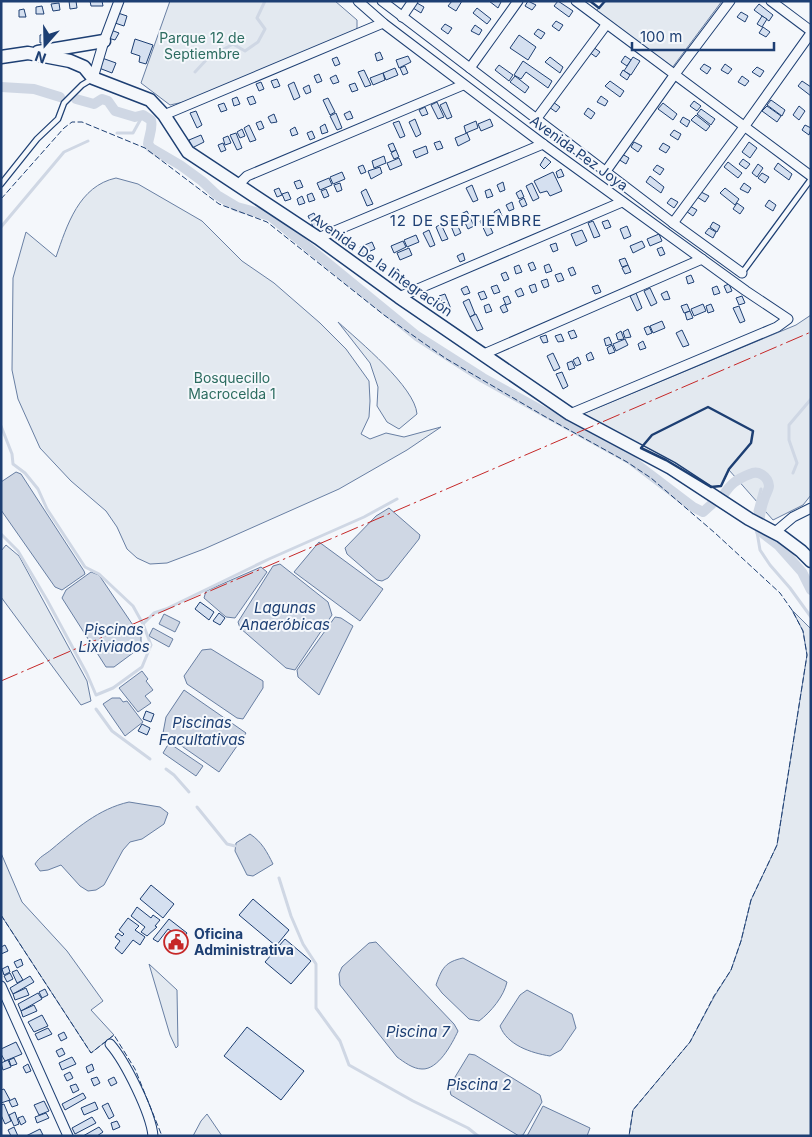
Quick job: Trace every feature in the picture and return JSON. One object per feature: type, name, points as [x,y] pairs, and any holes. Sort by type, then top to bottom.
[{"type":"street","points":[[93,78],[119,1]]},
{"type":"street","name":"Avenida Pez Joya","points":[[358,1],[383,23],[463,85],[622,202],[788,319],[777,327],[570,414]]},
{"type":"street","name":"Avenida Pez Joya","points":[[382,1],[742,274]]},
{"type":"street","points":[[402,17],[413,1]]},
{"type":"street","points":[[470,68],[518,1]]},
{"type":"street","points":[[576,1],[811,178]]},
{"type":"street","points":[[606,171],[730,1]]},
{"type":"street","points":[[673,223],[744,128],[811,32],[771,1]]},
{"type":"street","points":[[164,115],[383,23]]},
{"type":"street","points":[[537,118],[606,25]]},
{"type":"street","points":[[28,54],[104,41]]},
{"type":"street","name":"Avenida De la Integración","points":[[1,57],[28,54],[70,61],[84,67],[93,78],[150,100],[164,115],[188,152],[318,238],[399,297],[570,414],[671,468],[749,519],[781,536],[811,561]]},
{"type":"street","points":[[238,185],[247,176],[463,85]]},
{"type":"street","points":[[318,238],[543,144]]},
{"type":"street","points":[[399,297],[622,202]]},
{"type":"street","points":[[484,354],[702,259]]},
{"type":"street","points":[[770,530],[811,508]]},
{"type":"street","points":[[1,986],[68,1136]]},
{"type":"street","points":[[110,1044],[130,1075],[152,1125],[154,1136]]},
{"type":"lane","points":[[1,184],[37,139],[58,119],[64,103],[82,85],[93,78]]},
{"type":"lane","points":[[742,274],[811,178]]},
{"type":"green space","name":"Parque 12 de Septiembre","points":[[170,1],[335,1],[357,20],[357,29],[352,37],[188,101],[170,105],[141,83]]},
{"type":"green space","points":[[605,1],[722,1],[672,68],[596,11]]},
{"type":"green space","name":"Bosquecillo Macrocelda 1","points":[[116,178],[138,184],[202,221],[242,261],[274,283],[320,323],[346,349],[369,381],[369,417],[361,434],[370,439],[386,433],[404,437],[441,427],[407,450],[339,489],[204,549],[167,563],[150,564],[137,558],[127,549],[117,527],[106,511],[71,481],[40,448],[18,399],[12,370],[13,278],[26,232],[56,257],[76,208],[93,189],[103,182]]},
{"type":"green space","points":[[811,315],[811,495],[803,505],[773,520],[729,470],[721,486],[711,487],[580,415],[796,325]]},
{"type":"green space","points":[[338,322],[385,365],[407,391],[414,403],[417,414],[399,429],[387,422],[377,406],[378,387],[370,363]]},
{"type":"green space","points":[[6,545],[19,556],[87,681],[91,701],[81,705],[1,597],[1,551]]},
{"type":"green space","points":[[792,610],[811,629],[811,1136],[629,1136],[633,1110],[690,1042],[731,970],[741,941],[751,900],[777,845],[807,655],[803,631]]},
{"type":"green space","points":[[1,853],[22,902],[67,951],[103,1001],[91,1010],[114,1035],[91,1053],[1,915]]},
{"type":"green space","points":[[149,964],[177,990],[178,1046],[176,1048],[170,1035]]},
{"type":"green space","points":[[207,1114],[222,1136],[193,1136]]},
{"type":"water","name":"Piscinas Lixiviados","points":[[16,472],[21,474],[84,571],[85,574],[62,590],[55,587],[1,510],[1,482]]},
{"type":"water","points":[[389,508],[420,535],[419,539],[388,578],[382,581],[377,580],[347,554],[345,548],[376,516]]},
{"type":"water","name":"Lagunas Anaeróbicas","points":[[319,542],[383,589],[360,621],[294,572]]},
{"type":"water","name":"Lagunas Anaeróbicas","points":[[280,564],[328,602],[332,615],[295,670],[286,668],[240,628],[238,622],[273,566]]},
{"type":"water","name":"Lagunas Anaeróbicas","points":[[261,567],[267,572],[235,618],[226,617],[204,598],[206,591]]},
{"type":"water","name":"Piscinas Lixiviados","points":[[91,572],[99,575],[141,637],[141,647],[114,667],[106,667],[62,598],[66,590]]},
{"type":"water","points":[[164,614],[180,622],[175,632],[159,624]]},
{"type":"water","name":"Lagunas Anaeróbicas","points":[[335,617],[341,618],[353,626],[319,695],[298,677],[297,670]]},
{"type":"water","points":[[153,628],[173,639],[169,647],[149,636]]},
{"type":"water","name":"Lagunas Anaeróbicas","points":[[211,649],[263,681],[263,688],[243,719],[237,718],[187,684],[184,676],[202,650]]},
{"type":"water","points":[[142,671],[148,679],[146,681],[153,690],[145,696],[151,703],[138,712],[119,688]]},
{"type":"water","name":"Piscinas Facultativas","points":[[184,690],[246,733],[219,772],[163,733],[166,717]]},
{"type":"water","points":[[112,698],[120,698],[123,702],[127,701],[143,722],[125,736],[103,704]]},
{"type":"water","name":"Piscinas Facultativas","points":[[169,743],[203,766],[196,776],[163,753]]},
{"type":"water","points":[[129,802],[160,807],[168,813],[164,824],[142,839],[130,842],[123,850],[104,885],[96,890],[88,891],[80,886],[61,865],[40,871],[35,864],[39,859],[79,827],[107,809]]},
{"type":"water","points":[[250,834],[261,844],[273,864],[253,876],[247,875],[235,851],[236,843]]},
{"type":"water","name":"Piscina 7","points":[[376,942],[454,1024],[458,1031],[444,1055],[439,1061],[428,1068],[415,1068],[397,1057],[340,985],[339,974],[342,967],[369,943]]},
{"type":"water","points":[[463,958],[507,982],[503,993],[496,1003],[479,1021],[469,1019],[436,985],[440,974],[448,964]]},
{"type":"water","points":[[527,990],[572,1014],[576,1028],[561,1050],[550,1056],[520,1047],[503,1033],[500,1026],[520,995]]},
{"type":"water","name":"Piscina 2","points":[[469,1054],[475,1055],[540,1095],[542,1102],[523,1135],[519,1136],[451,1095],[449,1087]]},
{"type":"water","points":[[543,1106],[590,1128],[587,1136],[527,1136]]},
{"type":"building","points":[[69,1],[76,1],[77,8],[70,9]]},
{"type":"building","points":[[90,1],[102,1],[103,6],[91,6]]},
{"type":"building","points":[[452,1],[462,1],[456,11],[448,6]]},
{"type":"building","points":[[489,1],[500,1],[501,2],[498,8]]},
{"type":"building","points":[[528,1],[536,5],[532,10],[525,6]]},
{"type":"building","points":[[558,1],[573,11],[569,17],[554,6]]},
{"type":"building","points":[[59,3],[60,10],[53,11],[51,4]]},
{"type":"building","points":[[417,3],[424,7],[421,13],[413,8]]},
{"type":"building","points":[[759,4],[773,15],[769,21],[754,10]]},
{"type":"building","points":[[42,6],[44,14],[36,14],[36,7]]},
{"type":"building","points":[[477,8],[491,19],[487,24],[473,13]]},
{"type":"building","points":[[24,9],[26,17],[19,17],[19,10]]},
{"type":"building","points":[[741,12],[748,16],[745,22],[737,17]]},
{"type":"building","points":[[118,13],[127,16],[124,26],[115,23]]},
{"type":"building","points":[[762,16],[767,19],[762,27],[757,24]]},
{"type":"building","points":[[556,21],[563,25],[559,31],[552,26]]},
{"type":"building","points":[[445,24],[452,28],[448,34],[441,29]]},
{"type":"building","points":[[475,25],[482,30],[479,35],[471,31]]},
{"type":"building","points":[[763,27],[770,32],[766,37],[759,33]]},
{"type":"building","points":[[538,29],[545,33],[541,39],[534,34]]},
{"type":"building","points":[[111,30],[119,33],[115,40],[108,38]]},
{"type":"building","points":[[46,34],[48,42],[40,43],[40,35]]},
{"type":"building","points":[[519,35],[536,47],[528,60],[510,48]]},
{"type":"building","points":[[135,39],[153,45],[146,64],[139,62],[140,56],[131,53]]},
{"type":"building","points":[[593,47],[600,52],[596,57],[589,52]]},
{"type":"building","points":[[380,52],[383,59],[377,61],[375,54]]},
{"type":"building","points":[[408,56],[411,62],[399,68],[396,60]]},
{"type":"building","points":[[625,56],[631,60],[627,66],[621,62]]},
{"type":"building","points":[[337,57],[340,64],[335,66],[332,59]]},
{"type":"building","points":[[550,57],[563,67],[560,73],[545,62]]},
{"type":"building","points":[[633,57],[640,61],[631,75],[624,71]]},
{"type":"building","points":[[102,58],[116,63],[112,73],[99,68]]},
{"type":"building","points":[[523,61],[552,81],[548,88],[526,72],[521,79],[514,75]]},
{"type":"building","points":[[704,64],[711,68],[707,74],[700,69]]},
{"type":"building","points":[[725,64],[732,69],[728,74],[721,70]]},
{"type":"building","points":[[499,65],[513,75],[509,81],[495,70]]},
{"type":"building","points":[[405,66],[408,73],[403,75],[400,68]]},
{"type":"building","points":[[757,67],[764,71],[760,77],[752,72]]},
{"type":"building","points":[[395,68],[398,75],[386,80],[383,73]]},
{"type":"building","points":[[364,70],[371,85],[365,87],[358,72]]},
{"type":"building","points":[[623,70],[630,75],[627,80],[620,75]]},
{"type":"building","points":[[383,73],[385,80],[373,85],[370,78]]},
{"type":"building","points":[[319,74],[322,81],[317,83],[314,76]]},
{"type":"building","points":[[336,75],[339,82],[333,84],[330,78]]},
{"type":"building","points":[[515,76],[529,87],[525,93],[510,82]]},
{"type":"building","points":[[742,76],[749,81],[745,86],[738,82]]},
{"type":"building","points":[[277,79],[280,86],[274,88],[271,81]]},
{"type":"building","points":[[610,81],[624,91],[620,97],[605,86]]},
{"type":"building","points":[[802,81],[811,87],[811,96],[798,86]]},
{"type":"building","points":[[261,82],[264,89],[259,91],[256,84]]},
{"type":"building","points":[[294,82],[300,97],[294,100],[288,85]]},
{"type":"building","points":[[355,83],[358,90],[352,92],[349,85]]},
{"type":"building","points":[[309,85],[311,92],[306,94],[303,88]]},
{"type":"building","points":[[253,96],[256,103],[250,105],[247,98]]},
{"type":"building","points":[[601,96],[608,101],[605,106],[597,102]]},
{"type":"building","points":[[237,97],[240,104],[234,106],[232,99]]},
{"type":"building","points":[[328,98],[335,112],[330,115],[323,100]]},
{"type":"building","points":[[771,100],[785,110],[782,116],[767,105]]},
{"type":"building","points":[[694,101],[701,106],[697,111],[690,106]]},
{"type":"building","points":[[437,102],[444,117],[438,119],[431,105]]},
{"type":"building","points":[[446,102],[452,117],[447,119],[440,105]]},
{"type":"building","points":[[553,102],[560,107],[556,112],[549,107]]},
{"type":"building","points":[[224,103],[227,110],[221,112],[218,105]]},
{"type":"building","points":[[663,103],[677,114],[673,120],[658,109]]},
{"type":"building","points":[[767,106],[781,116],[777,122],[762,111]]},
{"type":"building","points":[[799,106],[805,111],[799,120],[793,115]]},
{"type":"building","points":[[425,107],[428,114],[422,116],[419,110]]},
{"type":"building","points":[[588,108],[595,113],[591,119],[584,114]]},
{"type":"building","points":[[701,109],[715,119],[711,125],[697,114]]},
{"type":"building","points":[[196,111],[202,125],[197,128],[190,113]]},
{"type":"building","points":[[350,111],[353,118],[347,120],[344,114]]},
{"type":"building","points":[[336,113],[342,128],[337,130],[330,116]]},
{"type":"building","points":[[274,114],[277,122],[271,123],[268,117]]},
{"type":"building","points":[[696,115],[710,126],[706,131],[691,120]]},
{"type":"building","points":[[683,117],[690,121],[687,127],[680,122]]},
{"type":"building","points":[[415,119],[421,134],[416,137],[409,122]]},
{"type":"building","points":[[490,119],[493,126],[481,131],[478,124]]},
{"type":"building","points":[[261,121],[264,128],[259,130],[256,123]]},
{"type":"building","points":[[399,121],[405,136],[400,138],[393,123]]},
{"type":"building","points":[[476,121],[478,128],[466,133],[464,126]]},
{"type":"building","points":[[325,124],[328,132],[322,134],[320,127]]},
{"type":"building","points":[[249,125],[256,140],[250,142],[244,128]]},
{"type":"building","points":[[805,125],[811,128],[809,135],[802,130]]},
{"type":"building","points":[[295,127],[298,134],[292,136],[290,130]]},
{"type":"building","points":[[242,129],[245,136],[240,138],[237,132]]},
{"type":"building","points":[[674,130],[681,134],[678,140],[670,135]]},
{"type":"building","points":[[312,131],[315,138],[310,140],[307,133]]},
{"type":"building","points":[[236,133],[242,148],[237,150],[230,135]]},
{"type":"building","points":[[467,133],[470,140],[458,146],[455,138]]},
{"type":"building","points":[[201,135],[204,142],[192,148],[189,140]]},
{"type":"building","points":[[228,136],[231,143],[225,145],[223,138]]},
{"type":"building","points":[[440,141],[443,148],[437,150],[434,143]]},
{"type":"building","points":[[634,142],[642,146],[638,152],[631,147]]},
{"type":"building","points":[[749,142],[757,148],[750,158],[742,152]]},
{"type":"building","points":[[223,143],[226,150],[221,152],[218,145]]},
{"type":"building","points":[[393,143],[396,150],[391,152],[388,145]]},
{"type":"building","points":[[663,143],[670,147],[666,153],[659,149]]},
{"type":"building","points":[[426,146],[428,153],[416,158],[413,151]]},
{"type":"building","points":[[396,150],[399,157],[394,159],[391,153]]},
{"type":"building","points":[[622,154],[629,158],[626,164],[618,159]]},
{"type":"building","points":[[384,156],[386,163],[374,168],[372,161]]},
{"type":"building","points":[[545,157],[551,162],[544,169],[540,165]]},
{"type":"building","points":[[399,158],[402,165],[390,170],[387,163]]},
{"type":"building","points":[[743,159],[750,164],[746,169],[739,164]]},
{"type":"building","points":[[728,162],[742,173],[738,178],[724,167]]},
{"type":"building","points":[[778,163],[792,174],[789,180],[774,169]]},
{"type":"building","points":[[758,164],[763,168],[757,177],[752,173]]},
{"type":"building","points":[[363,165],[366,172],[361,174],[358,167]]},
{"type":"building","points":[[657,165],[664,169],[660,175],[653,170]]},
{"type":"building","points":[[380,167],[382,173],[371,179],[368,171]]},
{"type":"building","points":[[561,169],[564,176],[558,178],[556,172]]},
{"type":"building","points":[[342,172],[345,179],[333,184],[330,177]]},
{"type":"building","points":[[553,172],[562,191],[550,196],[547,191],[540,193],[534,181]]},
{"type":"building","points":[[762,173],[769,177],[765,183],[758,178]]},
{"type":"building","points":[[650,176],[664,187],[661,193],[646,182]]},
{"type":"building","points":[[329,178],[332,185],[320,190],[317,183]]},
{"type":"building","points":[[300,180],[303,187],[297,189],[294,182]]},
{"type":"building","points":[[503,182],[505,190],[500,192],[497,185]]},
{"type":"building","points":[[340,183],[342,190],[337,192],[334,185]]},
{"type":"building","points":[[532,183],[539,198],[533,201],[526,186]]},
{"type":"building","points":[[744,183],[751,188],[748,193],[740,189]]},
{"type":"building","points":[[472,185],[478,200],[473,202],[466,188]]},
{"type":"building","points":[[279,188],[282,195],[277,197],[274,190]]},
{"type":"building","points":[[725,188],[739,199],[735,205],[720,193]]},
{"type":"building","points":[[326,189],[329,196],[324,198],[321,191]]},
{"type":"building","points":[[366,189],[373,204],[367,206],[361,192]]},
{"type":"building","points":[[490,189],[493,196],[487,198],[485,191]]},
{"type":"building","points":[[521,190],[524,197],[519,199],[516,193]]},
{"type":"building","points":[[288,192],[291,199],[285,201],[282,194]]},
{"type":"building","points":[[701,192],[709,196],[705,202],[697,197]]},
{"type":"building","points":[[312,193],[315,200],[309,202],[307,195]]},
{"type":"building","points":[[302,196],[305,203],[299,205],[297,199]]},
{"type":"building","points":[[524,198],[527,205],[522,207],[519,201]]},
{"type":"building","points":[[671,198],[678,202],[674,208],[667,203]]},
{"type":"building","points":[[769,200],[776,205],[773,211],[765,206]]},
{"type":"building","points":[[512,202],[514,209],[509,211],[506,205]]},
{"type":"building","points":[[737,203],[744,208],[740,214],[733,209]]},
{"type":"building","points":[[690,206],[697,210],[693,216],[686,211]]},
{"type":"building","points":[[499,209],[502,216],[496,218],[494,212]]},
{"type":"building","points":[[467,211],[474,226],[468,229],[461,214]]},
{"type":"building","points":[[314,213],[321,228],[315,231],[308,216]]},
{"type":"building","points":[[454,218],[461,233],[455,236],[449,221]]},
{"type":"building","points":[[486,218],[493,233],[487,236],[480,221]]},
{"type":"building","points":[[608,220],[611,227],[605,229],[602,222]]},
{"type":"building","points":[[593,221],[600,236],[594,238],[588,223]]},
{"type":"building","points":[[713,222],[720,226],[717,232],[710,227]]},
{"type":"building","points":[[441,224],[448,239],[442,241],[436,227]]},
{"type":"building","points":[[627,226],[631,236],[624,239],[620,229]]},
{"type":"building","points":[[709,228],[716,232],[713,238],[705,233]]},
{"type":"building","points":[[429,230],[435,245],[430,247],[423,233]]},
{"type":"building","points":[[582,230],[587,241],[576,246],[571,234]]},
{"type":"building","points":[[659,234],[662,241],[650,246],[647,239]]},
{"type":"building","points":[[416,235],[419,242],[407,247],[404,240]]},
{"type":"building","points":[[403,241],[406,247],[394,253],[391,246]]},
{"type":"building","points":[[642,241],[645,247],[633,253],[630,246]]},
{"type":"building","points":[[372,242],[375,249],[363,254],[360,247]]},
{"type":"building","points":[[556,243],[558,250],[553,252],[550,245]]},
{"type":"building","points":[[662,247],[665,254],[660,256],[657,249]]},
{"type":"building","points":[[409,248],[412,255],[400,260],[397,253]]},
{"type":"building","points":[[463,253],[465,260],[460,262],[457,256]]},
{"type":"building","points":[[625,258],[628,265],[622,267],[619,260]]},
{"type":"building","points":[[533,262],[536,269],[531,271],[528,264]]},
{"type":"building","points":[[549,264],[552,271],[546,273],[544,266]]},
{"type":"building","points":[[519,265],[522,272],[516,274],[514,267]]},
{"type":"building","points":[[628,265],[631,272],[625,274],[622,268]]},
{"type":"building","points":[[573,267],[576,274],[571,276],[568,269]]},
{"type":"building","points":[[398,269],[401,276],[396,278],[393,271]]},
{"type":"building","points":[[506,272],[509,279],[504,281],[501,274]]},
{"type":"building","points":[[561,273],[564,280],[558,282],[555,275]]},
{"type":"building","points":[[691,275],[694,282],[688,284],[686,277]]},
{"type":"building","points":[[547,279],[549,286],[544,288],[541,281]]},
{"type":"building","points":[[535,284],[537,291],[532,293],[529,286]]},
{"type":"building","points":[[729,284],[732,291],[727,293],[724,286]]},
{"type":"building","points":[[497,285],[500,292],[494,294],[491,287]]},
{"type":"building","points":[[598,285],[601,292],[595,294],[592,287]]},
{"type":"building","points":[[467,286],[470,293],[464,295],[461,289]]},
{"type":"building","points":[[717,286],[720,293],[714,295],[712,288]]},
{"type":"building","points":[[521,288],[524,295],[518,297],[515,291]]},
{"type":"building","points":[[650,288],[657,303],[651,306],[644,291]]},
{"type":"building","points":[[484,291],[487,298],[481,300],[478,293]]},
{"type":"building","points":[[667,291],[670,299],[664,300],[661,294]]},
{"type":"building","points":[[636,293],[642,308],[637,311],[630,296]]},
{"type":"building","points":[[445,294],[451,309],[446,311],[439,296]]},
{"type":"building","points":[[508,296],[511,303],[506,305],[503,298]]},
{"type":"building","points":[[742,296],[745,303],[739,305],[736,298]]},
{"type":"building","points":[[469,299],[475,314],[470,317],[463,302]]},
{"type":"building","points":[[489,304],[492,311],[486,313],[484,306]]},
{"type":"building","points":[[505,304],[508,311],[503,313],[500,307]]},
{"type":"building","points":[[687,304],[690,311],[684,313],[681,306]]},
{"type":"building","points":[[703,304],[706,311],[694,316],[691,309]]},
{"type":"building","points":[[711,304],[714,311],[708,313],[706,306]]},
{"type":"building","points":[[739,306],[745,321],[740,323],[733,308]]},
{"type":"building","points":[[690,311],[693,318],[687,320],[685,313]]},
{"type":"building","points":[[476,314],[483,329],[477,331],[470,317]]},
{"type":"building","points":[[662,321],[665,328],[653,333],[650,326]]},
{"type":"building","points":[[649,326],[652,333],[647,335],[644,328]]},
{"type":"building","points":[[628,329],[631,337],[625,338],[623,332]]},
{"type":"building","points":[[574,330],[577,337],[571,339],[568,332]]},
{"type":"building","points":[[682,330],[689,345],[683,347],[676,333]]},
{"type":"building","points":[[621,331],[624,339],[618,340],[616,334]]},
{"type":"building","points":[[561,334],[564,341],[558,342],[555,336]]},
{"type":"building","points":[[546,335],[548,342],[543,343],[540,337]]},
{"type":"building","points":[[609,337],[612,344],[606,346],[604,339]]},
{"type":"building","points":[[625,339],[628,345],[616,351],[613,344]]},
{"type":"building","points":[[643,341],[646,348],[640,350],[638,344]]},
{"type":"building","points":[[612,345],[615,352],[609,354],[607,348]]},
{"type":"building","points":[[591,352],[594,359],[588,361],[586,355]]},
{"type":"building","points":[[553,353],[560,368],[554,371],[547,356]]},
{"type":"building","points":[[578,357],[581,364],[576,366],[573,360]]},
{"type":"building","points":[[572,361],[575,368],[569,370],[567,363]]},
{"type":"building","points":[[562,372],[568,386],[563,389],[556,374]]},
{"type":"building","points":[[200,602],[214,612],[209,620],[195,609]]},
{"type":"building","points":[[219,613],[225,618],[220,625],[213,621]]},
{"type":"building","points":[[146,711],[154,714],[151,722],[143,719]]},
{"type":"building","points":[[142,724],[150,728],[147,735],[138,731]]},
{"type":"building","points":[[151,885],[174,904],[163,918],[140,899]]},
{"type":"building","points":[[253,899],[289,930],[276,946],[239,915]]},
{"type":"building","points":[[137,907],[151,918],[153,915],[160,920],[155,926],[157,927],[147,936],[141,932],[145,927],[131,916]]},
{"type":"building","points":[[128,918],[139,926],[135,930],[145,937],[140,945],[133,940],[122,954],[115,948],[120,941],[115,937],[118,933],[122,936],[124,934],[119,930]]},
{"type":"building","points":[[169,919],[187,933],[175,949],[169,945],[177,935],[168,929],[158,942],[153,939]]},
{"type":"building","points":[[285,939],[311,961],[291,984],[265,962]]},
{"type":"building","points":[[5,945],[8,951],[1,954],[1,947]]},
{"type":"building","points":[[21,959],[23,965],[17,968],[14,962]]},
{"type":"building","points":[[8,966],[10,972],[4,975],[2,969]]},
{"type":"building","points":[[17,970],[23,980],[17,983],[12,972]]},
{"type":"building","points":[[10,973],[13,979],[7,982],[4,976]]},
{"type":"building","points":[[30,976],[34,982],[13,994],[10,988]]},
{"type":"building","points":[[26,988],[29,995],[15,1000],[13,994]]},
{"type":"building","points":[[45,989],[48,995],[42,998],[39,992]]},
{"type":"building","points":[[38,993],[42,999],[21,1011],[18,1004]]},
{"type":"building","points":[[34,1005],[37,1011],[23,1017],[21,1011]]},
{"type":"building","points":[[42,1015],[48,1026],[34,1032],[28,1022]]},
{"type":"building","points":[[247,1027],[304,1071],[281,1100],[224,1056]]},
{"type":"building","points":[[48,1028],[52,1034],[38,1040],[35,1034]]},
{"type":"building","points":[[64,1032],[67,1038],[61,1041],[58,1035]]},
{"type":"building","points":[[16,1042],[22,1054],[5,1061],[1,1054],[1,1049]]},
{"type":"building","points":[[62,1048],[65,1054],[59,1057],[56,1051]]},
{"type":"building","points":[[72,1057],[76,1064],[62,1070],[59,1063]]},
{"type":"building","points":[[14,1058],[17,1064],[11,1066],[9,1060]]},
{"type":"building","points":[[8,1060],[11,1067],[3,1070],[1,1063]]},
{"type":"building","points":[[28,1064],[31,1071],[26,1073],[23,1067]]},
{"type":"building","points":[[92,1064],[94,1070],[88,1073],[86,1067]]},
{"type":"building","points":[[70,1072],[73,1078],[67,1081],[64,1075]]},
{"type":"building","points":[[97,1077],[100,1083],[94,1086],[91,1079]]},
{"type":"building","points":[[114,1077],[117,1083],[111,1086],[108,1080]]},
{"type":"building","points":[[76,1084],[79,1090],[73,1093],[70,1086]]},
{"type":"building","points":[[4,1089],[10,1100],[1,1103],[1,1090]]},
{"type":"building","points":[[83,1093],[86,1098],[65,1110],[62,1104]]},
{"type":"building","points":[[15,1098],[18,1105],[12,1107],[9,1101]]},
{"type":"building","points":[[44,1101],[49,1111],[39,1115],[34,1105]]},
{"type":"building","points":[[95,1102],[98,1109],[84,1115],[81,1108]]},
{"type":"building","points":[[108,1103],[114,1116],[109,1119],[102,1106]]},
{"type":"building","points":[[4,1104],[11,1121],[5,1124],[1,1115],[1,1105]]},
{"type":"building","points":[[15,1112],[19,1124],[14,1126],[9,1115]]},
{"type":"building","points":[[46,1113],[49,1118],[37,1123],[35,1117]]},
{"type":"building","points":[[23,1116],[26,1122],[21,1125],[18,1118]]},
{"type":"building","points":[[92,1117],[96,1123],[75,1134],[72,1128]]},
{"type":"building","points":[[117,1121],[120,1127],[113,1130],[111,1123]]},
{"type":"building","points":[[14,1127],[18,1136],[11,1136],[8,1130]]},
{"type":"building","points":[[99,1127],[103,1132],[97,1136],[83,1136]]},
{"type":"building","points":[[40,1129],[43,1135],[26,1136]]},
{"type":"waterway","points":[[195,72],[208,58],[233,44],[245,51],[258,42],[265,29],[257,18],[265,1]]},
{"type":"waterway","points":[[1,87],[34,89],[60,97]]},
{"type":"waterway","points":[[76,99],[94,104],[102,99],[108,101],[115,111],[135,117],[143,115],[151,120],[148,144],[151,148],[180,165],[217,195],[237,207],[270,216],[417,336],[483,378],[631,460],[693,507],[703,512],[712,504]]},
{"type":"waterway","points":[[117,133],[133,133],[143,115]]},
{"type":"waterway","points":[[1,227],[64,152],[88,141]]},
{"type":"waterway","points":[[793,473],[797,463],[789,440],[789,425],[811,399]]},
{"type":"waterway","points":[[1,426],[12,454],[13,464],[25,473],[38,489],[47,509],[85,567],[99,574],[133,606],[143,624]]},
{"type":"waterway","points":[[723,496],[731,485],[745,476],[759,473],[767,479],[769,486],[760,514],[760,531],[778,545],[802,572],[811,590]]},
{"type":"waterway","points":[[755,517],[761,489]]},
{"type":"waterway","points":[[1,534],[18,551],[47,600],[87,674],[96,695],[113,688],[142,667],[151,645],[143,624],[154,613],[364,517],[397,499]]},
{"type":"waterway","points":[[756,526],[760,550],[811,617]]},
{"type":"waterway","points":[[96,709],[112,731],[150,759]]},
{"type":"waterway","points":[[166,769],[189,792]]},
{"type":"waterway","points":[[197,807],[227,844],[235,846]]},
{"type":"waterway","points":[[279,878],[291,916],[303,944],[316,964],[316,1008],[340,1041],[349,1065],[413,1101],[468,1128],[478,1136]]},
{"type":"fence","points":[[1,199],[64,128],[72,122],[82,122],[145,148],[219,204],[267,222],[384,315],[445,358],[627,462],[651,478],[715,533],[780,593],[792,610],[803,631],[807,655],[777,845],[751,900],[741,941],[731,970],[714,996],[690,1042],[633,1110],[629,1136]]},
{"type":"fence","points":[[1,915],[91,1053],[114,1035],[135,1069],[162,1136]]},
{"type":"wall","points":[[590,1],[599,8],[605,1]]},
{"type":"wall","points":[[708,407],[753,431],[751,443],[729,469],[721,486],[711,487],[666,460],[641,448],[652,435],[708,407]]},
{"type":"power","points":[[1,681],[811,332]]},
{"type":"place","name":"Oficina Administrativa","points":[[176,942]]},
{"type":"district","name":"12 DE SEPTIEMBRE","points":[[466,221]]}]
